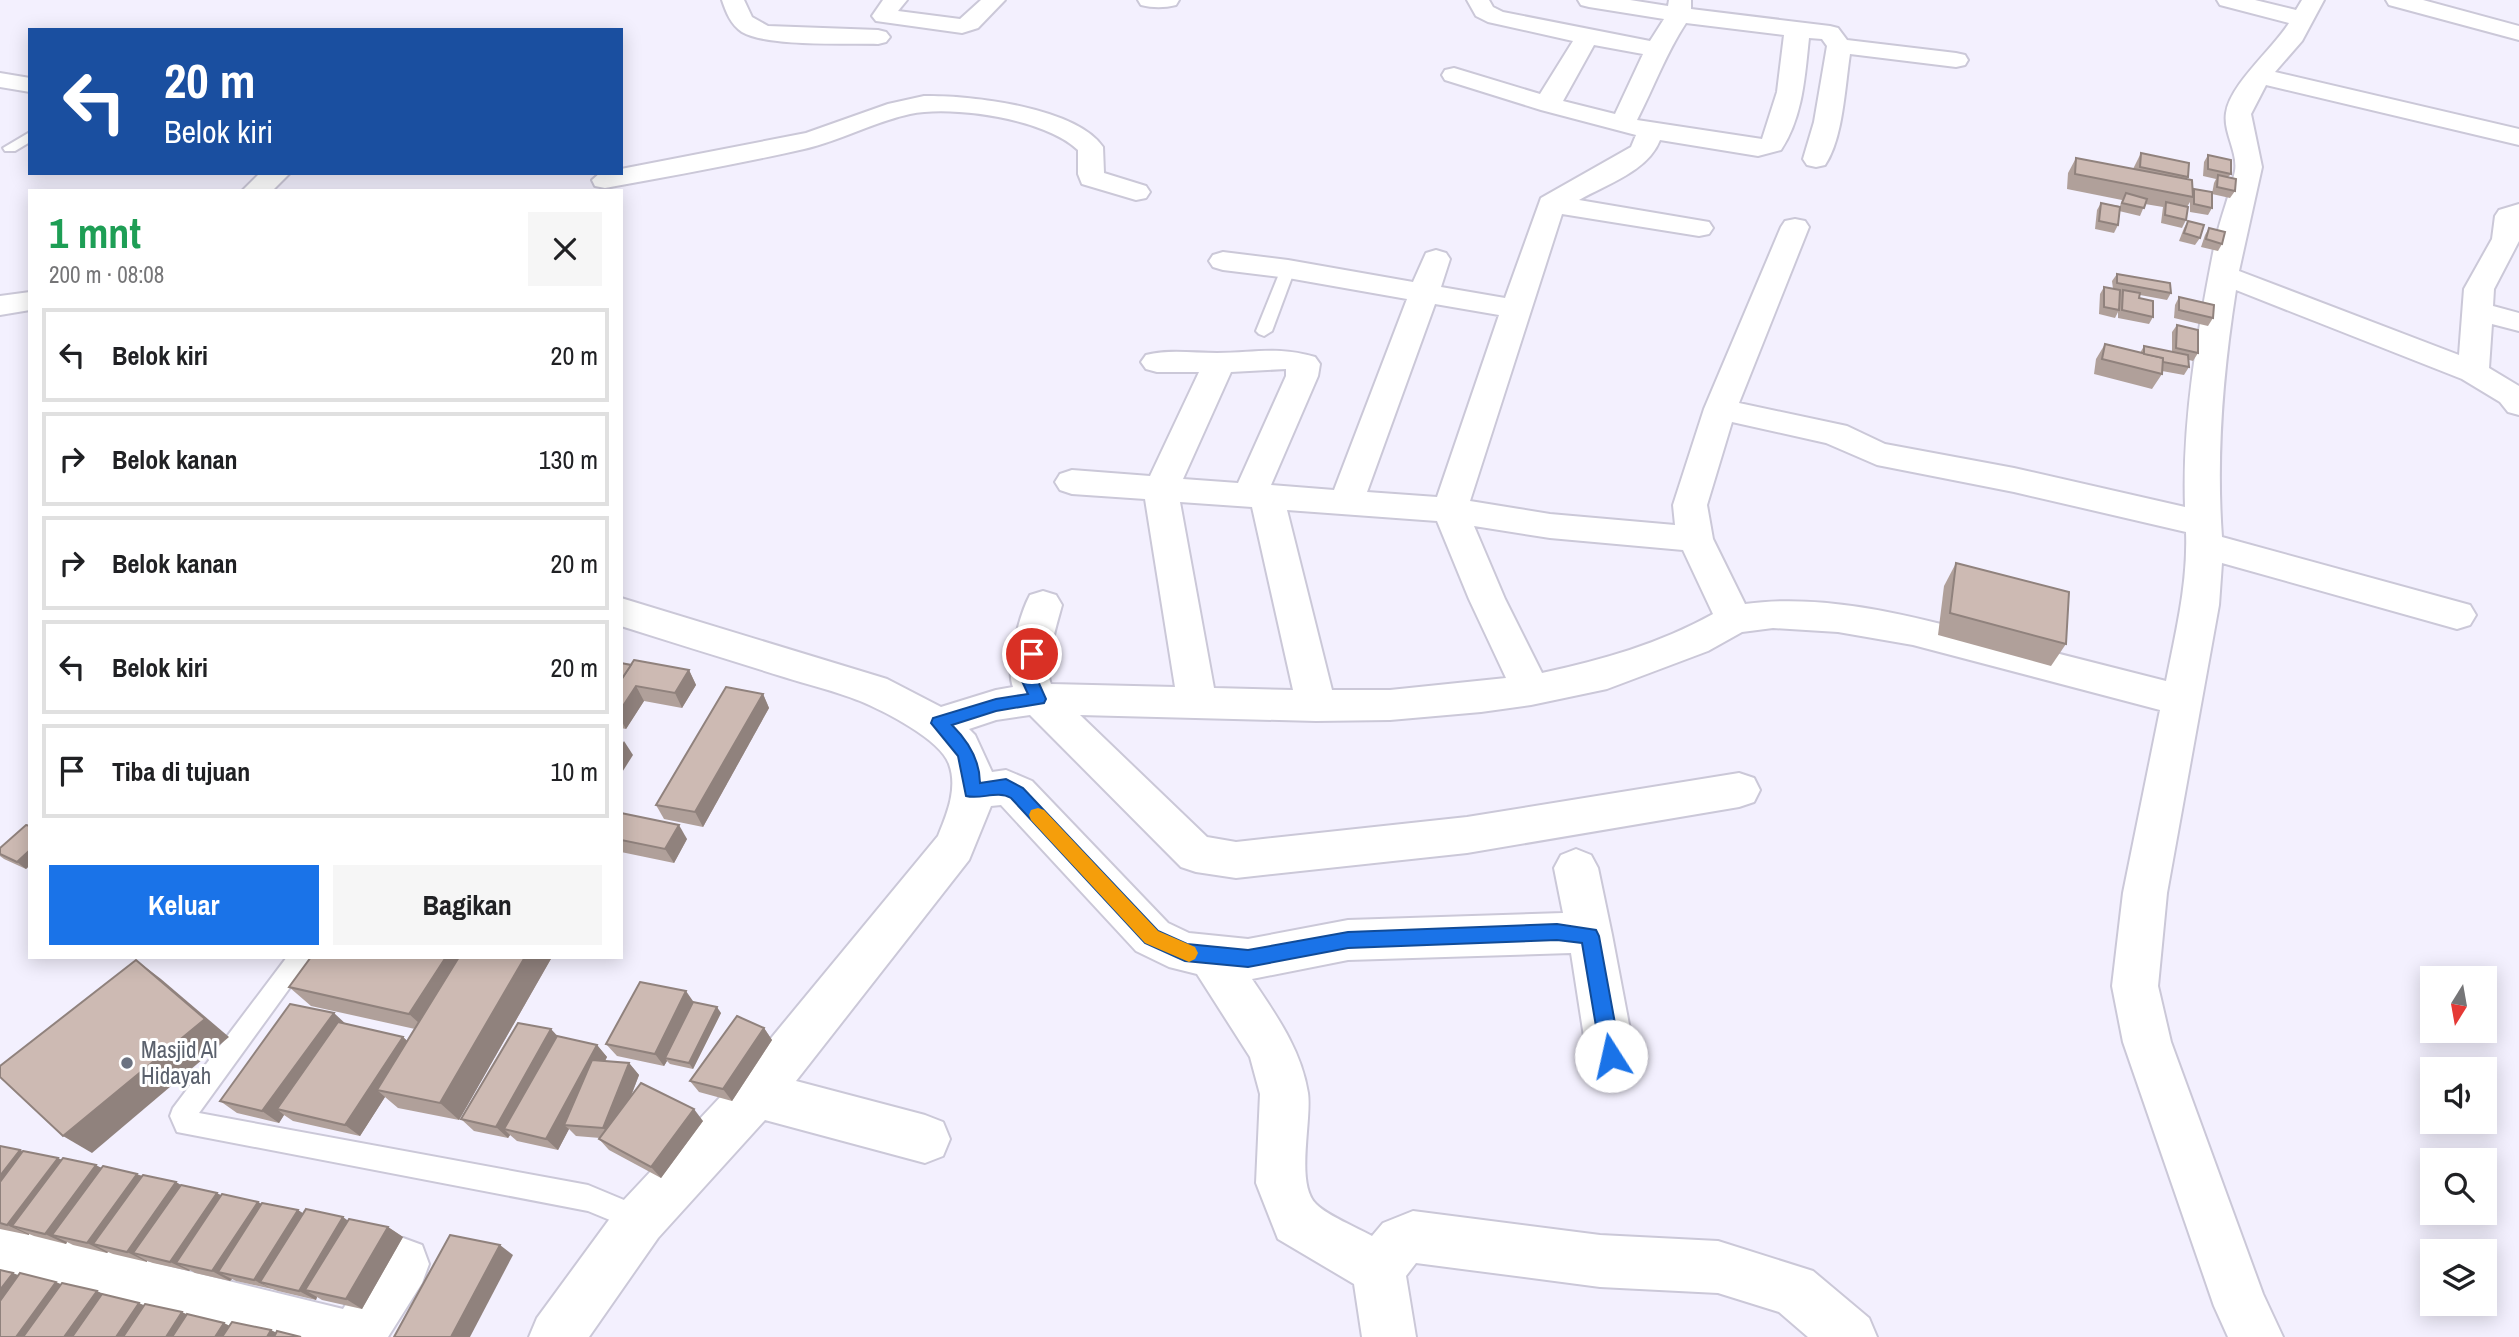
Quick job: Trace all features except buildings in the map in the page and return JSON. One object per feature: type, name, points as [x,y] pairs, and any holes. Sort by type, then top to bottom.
[{"type":"street","points":[[733,0],[740,22],[766,33],[878,37]]},
{"type":"street","points":[[896,0],[885,11],[884,16],[962,26],[970,23],[994,0]]},
{"type":"street","points":[[1149,0],[1168,0]]},
{"type":"street","points":[[1478,0],[1484,12],[1496,17],[1657,49]]},
{"type":"street","points":[[1589,0],[1679,7],[1792,29],[1830,33],[1839,46],[1827,121],[1816,159]]},
{"type":"street","points":[[2228,0],[2308,9],[2290,41],[2259,76],[2240,105],[2238,114],[2249,166],[2224,275],[2210,356],[2201,480],[2204,534],[2200,605],[2145,893],[2135,986],[2147,1042],[2241,1306],[2256,1337]]},
{"type":"street","points":[[2397,0],[2519,33]]},
{"type":"street","points":[[1622,124],[1679,7]]},
{"type":"street","points":[[1454,75],[1550,105],[1651,131],[1758,148],[1772,144],[1779,134],[1797,38],[1792,29]]},
{"type":"street","points":[[1550,105],[1550,97],[1587,37]]},
{"type":"street","points":[[1839,46],[1956,60]]},
{"type":"street","points":[[2259,76],[2519,137]]},
{"type":"street","points":[[0,80],[28,85]]},
{"type":"street","points":[[604,181],[818,138],[886,113],[928,103],[965,104],[1050,124],[1082,139],[1090,147],[1092,155],[1089,168],[1092,178],[1136,192]]},
{"type":"street","points":[[1531,690],[1487,599],[1450,510],[1551,204],[1631,160],[1643,151],[1651,131]]},
{"type":"street","points":[[257,189],[275,175]]},
{"type":"street","points":[[1551,204],[1632,215],[1699,228]]},
{"type":"street","points":[[2473,372],[2479,289],[2506,239],[2508,216],[2519,212]]},
{"type":"street","points":[[1734,619],[1695,539],[1690,505],[1720,409],[1795,227]]},
{"type":"street","points":[[1346,503],[1436,260]]},
{"type":"street","points":[[1223,261],[1289,269],[1517,309]]},
{"type":"street","points":[[2224,275],[2473,372],[2511,395],[2519,405]]},
{"type":"street","points":[[0,306],[28,301]]},
{"type":"street","points":[[2478,311],[2519,322]]},
{"type":"street","points":[[1157,362],[1219,363],[1287,359],[1304,364],[1303,376],[1259,496],[1316,706]]},
{"type":"street","points":[[1197,704],[1161,489],[1219,363]]},
{"type":"street","points":[[1720,409],[1835,434],[1877,454],[2014,480],[2204,534],[2457,615]]},
{"type":"street","points":[[1072,482],[1450,510],[1550,526],[1695,539]]},
{"type":"street","points":[[1043,605],[1029,679],[1038,699],[1196,854],[1210,858],[1236,860],[1466,835],[1615,808],[1739,790]]},
{"type":"street","points":[[556,1337],[640,1220],[756,1094],[954,847],[968,821],[972,791],[972,775],[966,755],[958,741],[939,723],[873,691],[623,613]]},
{"type":"street","points":[[939,723],[996,705],[1038,699],[1197,704],[1390,705],[1531,690],[1607,674],[1695,641],[1734,619],[1773,614],[1838,618],[1913,631],[2181,700]]},
{"type":"street","points":[[972,791],[1006,786],[1017,793],[1152,937],[1185,953],[1248,959],[1348,940],[1557,932],[1590,936]]},
{"type":"street","points":[[1576,868],[1611,1056]]},
{"type":"street","points":[[1211,957],[1272,1049],[1284,1094],[1281,1184],[1296,1221],[1378,1269]]},
{"type":"street","points":[[756,1094],[925,1139]]},
{"type":"street","points":[[1389,1337],[1378,1269],[1401,1241],[1413,1237],[1600,1261],[1718,1267],[1794,1290],[1850,1337]]},
{"type":"street","points":[[0,1251],[346,1337]]},
{"type":"street","points":[[358,1337],[403,1264]]},
{"type":"lane","points":[[10,148],[28,137]]},
{"type":"lane","points":[[1264,331],[1289,269]]},
{"type":"lane","points":[[300,959],[182,1116],[186,1123],[588,1198],[640,1220]]},
{"type":"slow traffic","points":[[1038,815],[1152,937],[1189,953]]},
{"type":"place","name":"Masjid Al Hidayah","points":[[127,1063]]},
{"type":"route","points":[[1032,654],[1029,679],[1038,699],[996,705],[939,723],[958,741],[966,755],[972,775],[972,791],[1006,786],[1017,793],[1152,937],[1185,953],[1248,959],[1348,940],[1557,932],[1590,936],[1611,1056]]}]
